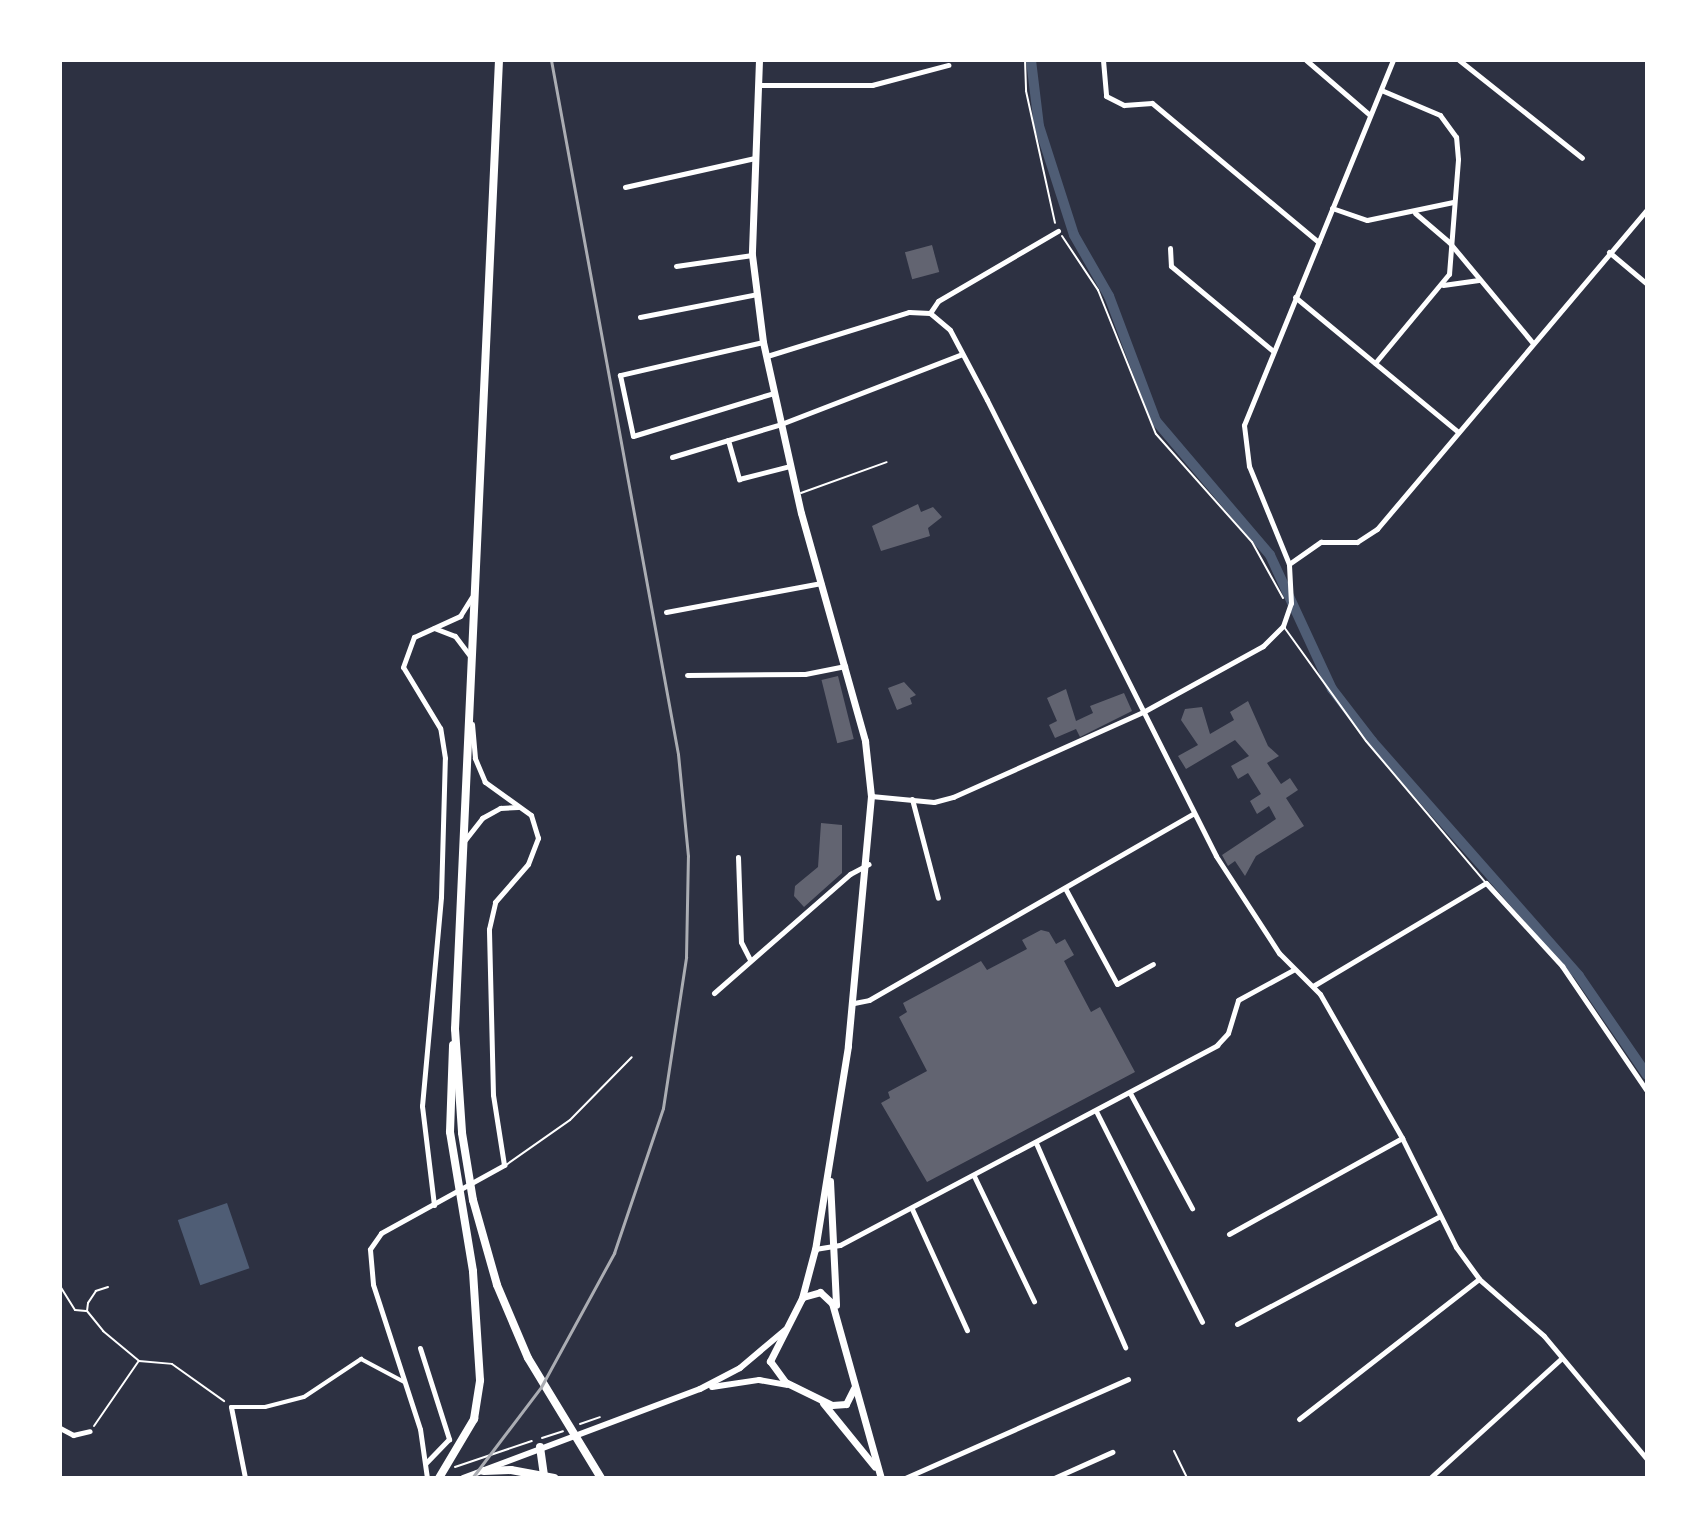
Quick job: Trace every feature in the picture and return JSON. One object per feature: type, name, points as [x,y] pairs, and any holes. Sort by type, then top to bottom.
[{"type":"main road","points":[[439,1478],[474,1419],[480,1380],[463,1208],[454,1165],[448,1076],[455,1029],[472,715],[499,60]]},
{"type":"main road","points":[[759,60],[752,255],[763,342],[796,495],[865,741],[871,796],[869,864],[854,1003],[815,1249],[802,1298],[770,1365],[792,1386],[818,1398],[844,1405],[854,1388]]},
{"type":"main road","points":[[455,1029],[465,1154],[473,1200],[497,1285],[528,1358],[600,1475]]},
{"type":"main road","points":[[829,1163],[831,1247],[837,1315],[854,1388],[881,1478]]},
{"type":"main road","points":[[802,1298],[820,1292],[837,1315]]},
{"type":"main road","points":[[818,1398],[861,1444],[881,1478]]},
{"type":"main road","points":[[482,1472],[549,1476],[540,1447]]},
{"type":"street","points":[[1103,60],[1106,96],[1124,105],[1152,103],[1318,242]]},
{"type":"street","points":[[1306,60],[1370,115]]},
{"type":"street","points":[[871,796],[912,799],[953,797],[1143,712],[1263,646],[1283,626],[1291,603],[1289,564],[1243,438],[1273,351],[1393,60]]},
{"type":"street","points":[[1459,60],[1582,158]]},
{"type":"street","points":[[758,85],[872,85],[948,65]]},
{"type":"street","points":[[1375,363],[1442,285],[1451,261],[1449,242],[1458,149],[1448,124],[1428,109],[1381,90]]},
{"type":"street","points":[[625,187],[755,158]]},
{"type":"street","points":[[1332,208],[1367,220],[1415,213],[1453,202]]},
{"type":"street","points":[[1289,564],[1321,542],[1368,538],[1647,209]]},
{"type":"street","points":[[1415,213],[1449,242],[1533,343]]},
{"type":"street","points":[[930,313],[938,301],[1058,231]]},
{"type":"street","points":[[1170,248],[1171,266],[1273,351]]},
{"type":"street","points":[[1609,252],[1647,284]]},
{"type":"street","points":[[676,266],[752,255]]},
{"type":"street","points":[[1442,285],[1463,278],[1479,280]]},
{"type":"street","points":[[640,317],[757,294]]},
{"type":"street","points":[[1295,297],[1458,432]]},
{"type":"street","points":[[767,356],[909,312],[930,313],[950,330],[1193,814],[1293,970],[1313,986],[1402,1138],[1438,1217],[1479,1279],[1562,1358],[1647,1459]]},
{"type":"street","points":[[763,342],[620,375],[633,436],[774,393]]},
{"type":"street","points":[[672,457],[781,424],[962,354]]},
{"type":"street","points":[[728,440],[739,479],[790,466]]},
{"type":"street","points":[[666,612],[821,583]]},
{"type":"street","points":[[434,1205],[422,1106],[441,897],[445,758],[440,728],[403,667],[408,644],[460,616],[478,586]]},
{"type":"street","points":[[433,628],[455,636],[474,664]]},
{"type":"street","points":[[687,675],[805,674],[845,666]]},
{"type":"street","points":[[427,1478],[426,1463],[404,1382],[373,1284],[370,1249],[381,1233],[504,1165],[493,1095],[488,949],[495,902],[536,851],[537,827],[519,807],[485,782],[475,758],[472,715]]},
{"type":"street","points":[[912,799],[938,898]]},
{"type":"street","points":[[465,840],[491,812],[519,807]]},
{"type":"street","points":[[854,1003],[869,1000],[1193,814]]},
{"type":"street","points":[[738,857],[741,942],[750,960]]},
{"type":"street","points":[[714,993],[858,867],[869,864]]},
{"type":"street","points":[[1313,986],[1486,883],[1562,966],[1647,1091]]},
{"type":"street","points":[[1065,888],[1117,984],[1153,964]]},
{"type":"street","points":[[815,1249],[831,1247],[912,1209],[1221,1043],[1238,1000],[1293,970]]},
{"type":"street","points":[[1130,1093],[1192,1208]]},
{"type":"street","points":[[1096,1111],[1202,1322]]},
{"type":"street","points":[[1229,1234],[1402,1138]]},
{"type":"street","points":[[1036,1143],[1125,1347]]},
{"type":"street","points":[[974,1176],[1034,1301]]},
{"type":"street","points":[[912,1209],[967,1330]]},
{"type":"street","points":[[1237,1324],[1438,1217]]},
{"type":"street","points":[[1299,1419],[1479,1279]]},
{"type":"street","points":[[463,1478],[700,1389],[740,1368],[785,1330]]},
{"type":"street","points":[[420,1348],[449,1439],[426,1463]]},
{"type":"street","points":[[1430,1478],[1562,1358]]},
{"type":"street","points":[[245,1478],[231,1407],[265,1407],[304,1397],[361,1359],[404,1382]]},
{"type":"street","points":[[905,1478],[1128,1379]]},
{"type":"street","points":[[700,1389],[759,1380],[792,1386]]},
{"type":"street","points":[[60,1428],[73,1435],[90,1431]]},
{"type":"street","points":[[1054,1478],[1112,1452]]},
{"type":"lane","points":[[796,495],[887,462]]},
{"type":"lane","points":[[1283,626],[1366,741],[1486,883]]},
{"type":"lane","points":[[504,1165],[570,1120],[632,1057]]},
{"type":"lane","points":[[1174,1451],[1187,1478]]},
{"type":"path","points":[[1025,60],[1037,148],[1058,231],[1098,290],[1156,434],[1252,542],[1289,614]]},
{"type":"path","points":[[60,1286],[75,1310],[87,1311],[139,1361],[172,1364],[231,1407]]},
{"type":"path","points":[[87,1311],[90,1297],[108,1287]]},
{"type":"path","points":[[90,1431],[139,1361]]},
{"type":"path","points":[[469,1463],[610,1414]]},
{"type":"water","points":[[227,1203],[249,1268],[200,1285],[178,1220]]},
{"type":"building","points":[[932,245],[939,272],[912,279],[905,252]]},
{"type":"building","points":[[918,504],[921,512],[933,507],[942,517],[928,528],[930,536],[881,551],[872,526]]},
{"type":"building","points":[[838,676],[854,739],[837,743],[822,680]]},
{"type":"building","points":[[904,682],[916,695],[910,698],[912,704],[897,710],[888,688]]},
{"type":"building","points":[[1066,689],[1076,721],[1093,713],[1090,706],[1124,693],[1132,711],[1080,737],[1076,729],[1055,738],[1049,725],[1057,721],[1047,698]]},
{"type":"building","points":[[1248,701],[1268,746],[1279,756],[1267,763],[1281,784],[1290,778],[1298,790],[1286,798],[1304,826],[1256,856],[1245,876],[1235,861],[1228,866],[1222,855],[1276,819],[1269,806],[1257,814],[1250,801],[1261,794],[1248,773],[1238,779],[1231,766],[1249,756],[1235,740],[1186,769],[1178,756],[1198,745],[1181,720],[1185,709],[1202,707],[1210,734],[1234,720],[1230,712]]},
{"type":"building","points":[[821,823],[842,825],[842,873],[804,907],[794,896],[795,886],[818,867]]},
{"type":"building","points":[[1041,930],[1049,932],[1056,944],[1065,939],[1074,955],[1064,961],[1091,1012],[1100,1007],[1135,1072],[927,1182],[881,1103],[890,1098],[888,1092],[927,1071],[899,1017],[907,1012],[903,1003],[981,961],[987,970],[1027,949],[1022,940]]},
{"type":"waterway","points":[[1031,60],[1039,126],[1074,235],[1109,296],[1156,421],[1270,555],[1332,689],[1372,741],[1579,976],[1647,1075]]},
{"type":"railway","points":[[472,1478],[541,1387],[614,1253],[663,1108],[686,957],[688,856],[678,754],[551,60]]}]
